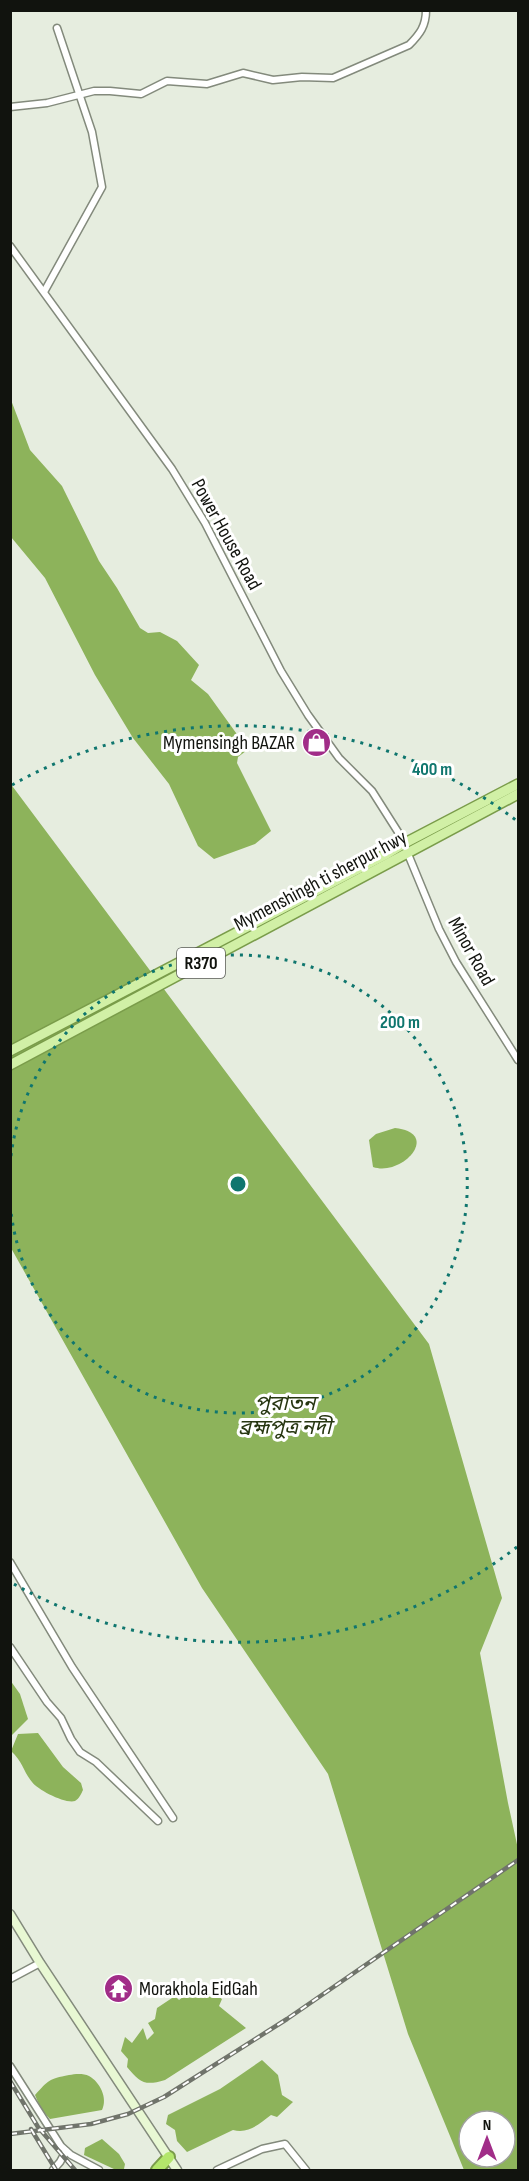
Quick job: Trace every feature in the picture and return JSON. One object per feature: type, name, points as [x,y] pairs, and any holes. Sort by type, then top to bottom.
[{"type":"highway","points":[[156,2170],[169,2157]]},
{"type":"main road","name":"Mymenshingh ti sherpur hwy","points":[[10,1065],[389,858],[405,843],[519,784]]},
{"type":"main road","name":"Mymenshingh ti sherpur hwy","points":[[10,1051],[389,858],[408,854],[519,794]]},
{"type":"main road","points":[[10,1914],[177,2170]]},
{"type":"street","points":[[10,107],[86,92],[141,94],[167,81],[207,84],[243,73],[273,80],[294,77],[333,78],[409,45],[419,36],[426,22],[426,10]]},
{"type":"street","points":[[44,292],[102,187],[92,132],[57,28]]},
{"type":"street","name":"Power House Road","points":[[10,246],[172,469],[205,523],[281,671],[308,715],[339,758],[372,791],[405,843]]},
{"type":"street","name":"Minor Road","points":[[408,854],[439,929],[452,954],[519,1060]]},
{"type":"street","points":[[10,1562],[72,1667],[173,1818]]},
{"type":"street","points":[[10,1647],[47,1702],[61,1718],[80,1752],[96,1762],[158,1821]]},
{"type":"street","points":[[10,1979],[40,1963]]},
{"type":"street","points":[[10,2066],[61,2146],[90,2167],[99,2170]]},
{"type":"street","points":[[217,2170],[262,2149],[285,2144],[306,2170]]},
{"type":"street","points":[[53,2170],[66,2151]]},
{"type":"water","points":[[11,400],[30,450],[62,486],[99,561],[140,628],[148,633],[160,632],[177,641],[199,665],[191,680],[208,694],[244,744],[246,751],[238,757],[237,763],[271,831],[255,844],[214,859],[198,846],[169,784],[133,738],[95,675],[45,578],[11,537]]},
{"type":"water","name":"পুরাতন ব্রহ্মপুত্র নদী","points":[[10,783],[429,1344],[502,1598],[480,1653],[518,1849],[518,2170],[464,2170],[517,2169],[517,2109],[457,2109],[457,2153],[408,2034],[328,1774],[202,1588],[11,1248]]},
{"type":"water","points":[[395,1128],[409,1132],[415,1138],[416,1145],[412,1153],[395,1166],[373,1167],[369,1140],[376,1134]]},
{"type":"water","points":[[10,1680],[20,1694],[28,1719],[11,1736]]},
{"type":"water","points":[[38,1733],[63,1767],[81,1783],[83,1790],[75,1801],[59,1798],[35,1785],[11,1751],[18,1734]]},
{"type":"water","points":[[200,1984],[222,1999],[219,2006],[246,2028],[165,2080],[148,2083],[139,2080],[127,2067],[128,2059],[121,2051],[125,2037],[132,2043],[143,2028],[147,2040],[154,2033],[148,2023],[155,2019],[157,2008],[175,1996],[179,2000],[191,1991],[192,1985]]},
{"type":"water","points":[[262,2060],[278,2075],[282,2095],[293,2102],[277,2117],[271,2115],[244,2131],[233,2130],[187,2152],[177,2141],[175,2130],[166,2124],[168,2115],[220,2089]]},
{"type":"water","points":[[69,2075],[87,2075],[97,2082],[104,2100],[102,2110],[50,2119],[41,2109],[35,2095],[49,2081]]},
{"type":"water","points":[[102,2139],[119,2154],[125,2164],[124,2169],[116,2170],[84,2155],[85,2148]]},
{"type":"railway","points":[[10,2134],[91,2124],[128,2114],[164,2097],[287,2019],[518,1860]]},
{"type":"railway","points":[[10,2081],[38,2127],[75,2170]]},
{"type":"railway","points":[[31,2129],[56,2170]]},
{"type":"place","name":"Mymensingh BAZAR","points":[[316,742]]},
{"type":"place","name":"Morakhola EidGah","points":[[118,1988]]}]
